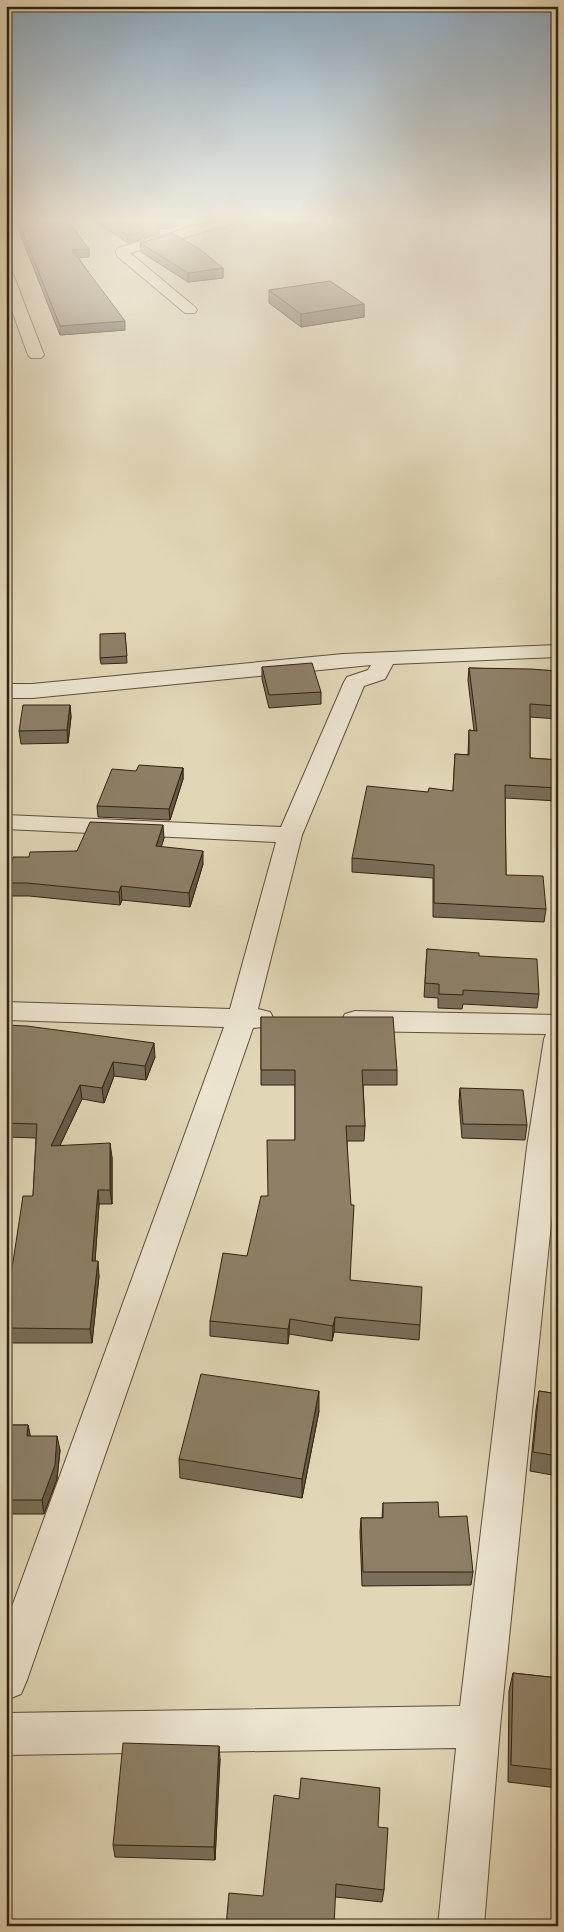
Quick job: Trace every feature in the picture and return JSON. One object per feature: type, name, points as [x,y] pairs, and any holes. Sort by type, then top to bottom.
[{"type":"street","points":[[19,308],[36,355]]},
{"type":"street","points":[[6,691],[32,691],[343,660],[558,650]]},
{"type":"street","points":[[6,1680],[242,1018],[290,835],[355,682],[377,674],[385,658]]},
{"type":"street","points":[[6,822],[290,835]]},
{"type":"street","points":[[6,1011],[282,1019]]},
{"type":"street","points":[[331,1020],[558,1026]]},
{"type":"street","points":[[461,1926],[479,1727],[543,1147],[558,1039]]},
{"type":"street","points":[[6,1734],[479,1727]]},
{"type":"building","points":[[53,308],[115,308],[125,321],[60,326]]},
{"type":"building","points":[[293,308],[338,308],[301,314]]},
{"type":"building","points":[[125,633],[127,656],[100,658],[100,634]]},
{"type":"building","points":[[312,663],[321,692],[269,695],[262,667]]},
{"type":"building","points":[[469,668],[558,671],[558,706],[530,704],[530,758],[558,760],[558,788],[505,785],[506,875],[543,876],[546,909],[434,903],[434,865],[352,858],[367,786],[428,792],[429,788],[453,791],[455,754],[469,755],[469,730],[477,731]]},
{"type":"building","points":[[23,705],[70,705],[67,730],[19,731]]},
{"type":"building","points":[[139,765],[183,768],[169,809],[97,806],[112,769],[136,771]]},
{"type":"building","points":[[90,822],[163,825],[156,846],[203,851],[189,893],[121,886],[119,892],[9,883],[13,857],[29,857],[30,852],[77,851]]},
{"type":"building","points":[[427,949],[479,953],[479,956],[537,959],[539,994],[463,990],[463,995],[439,994],[439,984],[425,983]]},
{"type":"building","points":[[261,1017],[393,1017],[397,1070],[362,1070],[365,1126],[346,1126],[351,1205],[354,1205],[350,1280],[422,1287],[420,1325],[335,1317],[333,1326],[290,1319],[288,1329],[210,1321],[223,1253],[247,1256],[261,1196],[268,1196],[267,1140],[295,1140],[295,1070],[261,1070]]},
{"type":"building","points":[[6,1025],[27,1026],[154,1043],[145,1066],[113,1062],[102,1088],[80,1085],[51,1146],[110,1143],[110,1190],[98,1190],[92,1261],[98,1261],[90,1329],[6,1328],[6,1308],[23,1196],[33,1196],[37,1124],[6,1123]]},
{"type":"building","points":[[460,1088],[523,1090],[527,1125],[463,1124]]},
{"type":"building","points":[[201,1374],[319,1391],[302,1479],[179,1459]]},
{"type":"building","points":[[539,1391],[558,1394],[558,1456],[533,1452]]},
{"type":"building","points":[[6,1425],[28,1425],[27,1436],[57,1436],[55,1465],[42,1500],[6,1500]]},
{"type":"building","points":[[438,1502],[439,1517],[467,1516],[473,1572],[363,1572],[361,1518],[383,1518],[383,1503]]},
{"type":"building","points":[[513,1673],[558,1678],[558,1770],[511,1765]]},
{"type":"building","points":[[123,1743],[219,1746],[214,1847],[113,1845]]},
{"type":"building","points":[[301,1778],[380,1788],[378,1827],[388,1828],[384,1890],[336,1884],[334,1926],[226,1926],[229,1893],[263,1896],[274,1795],[299,1799]]}]
